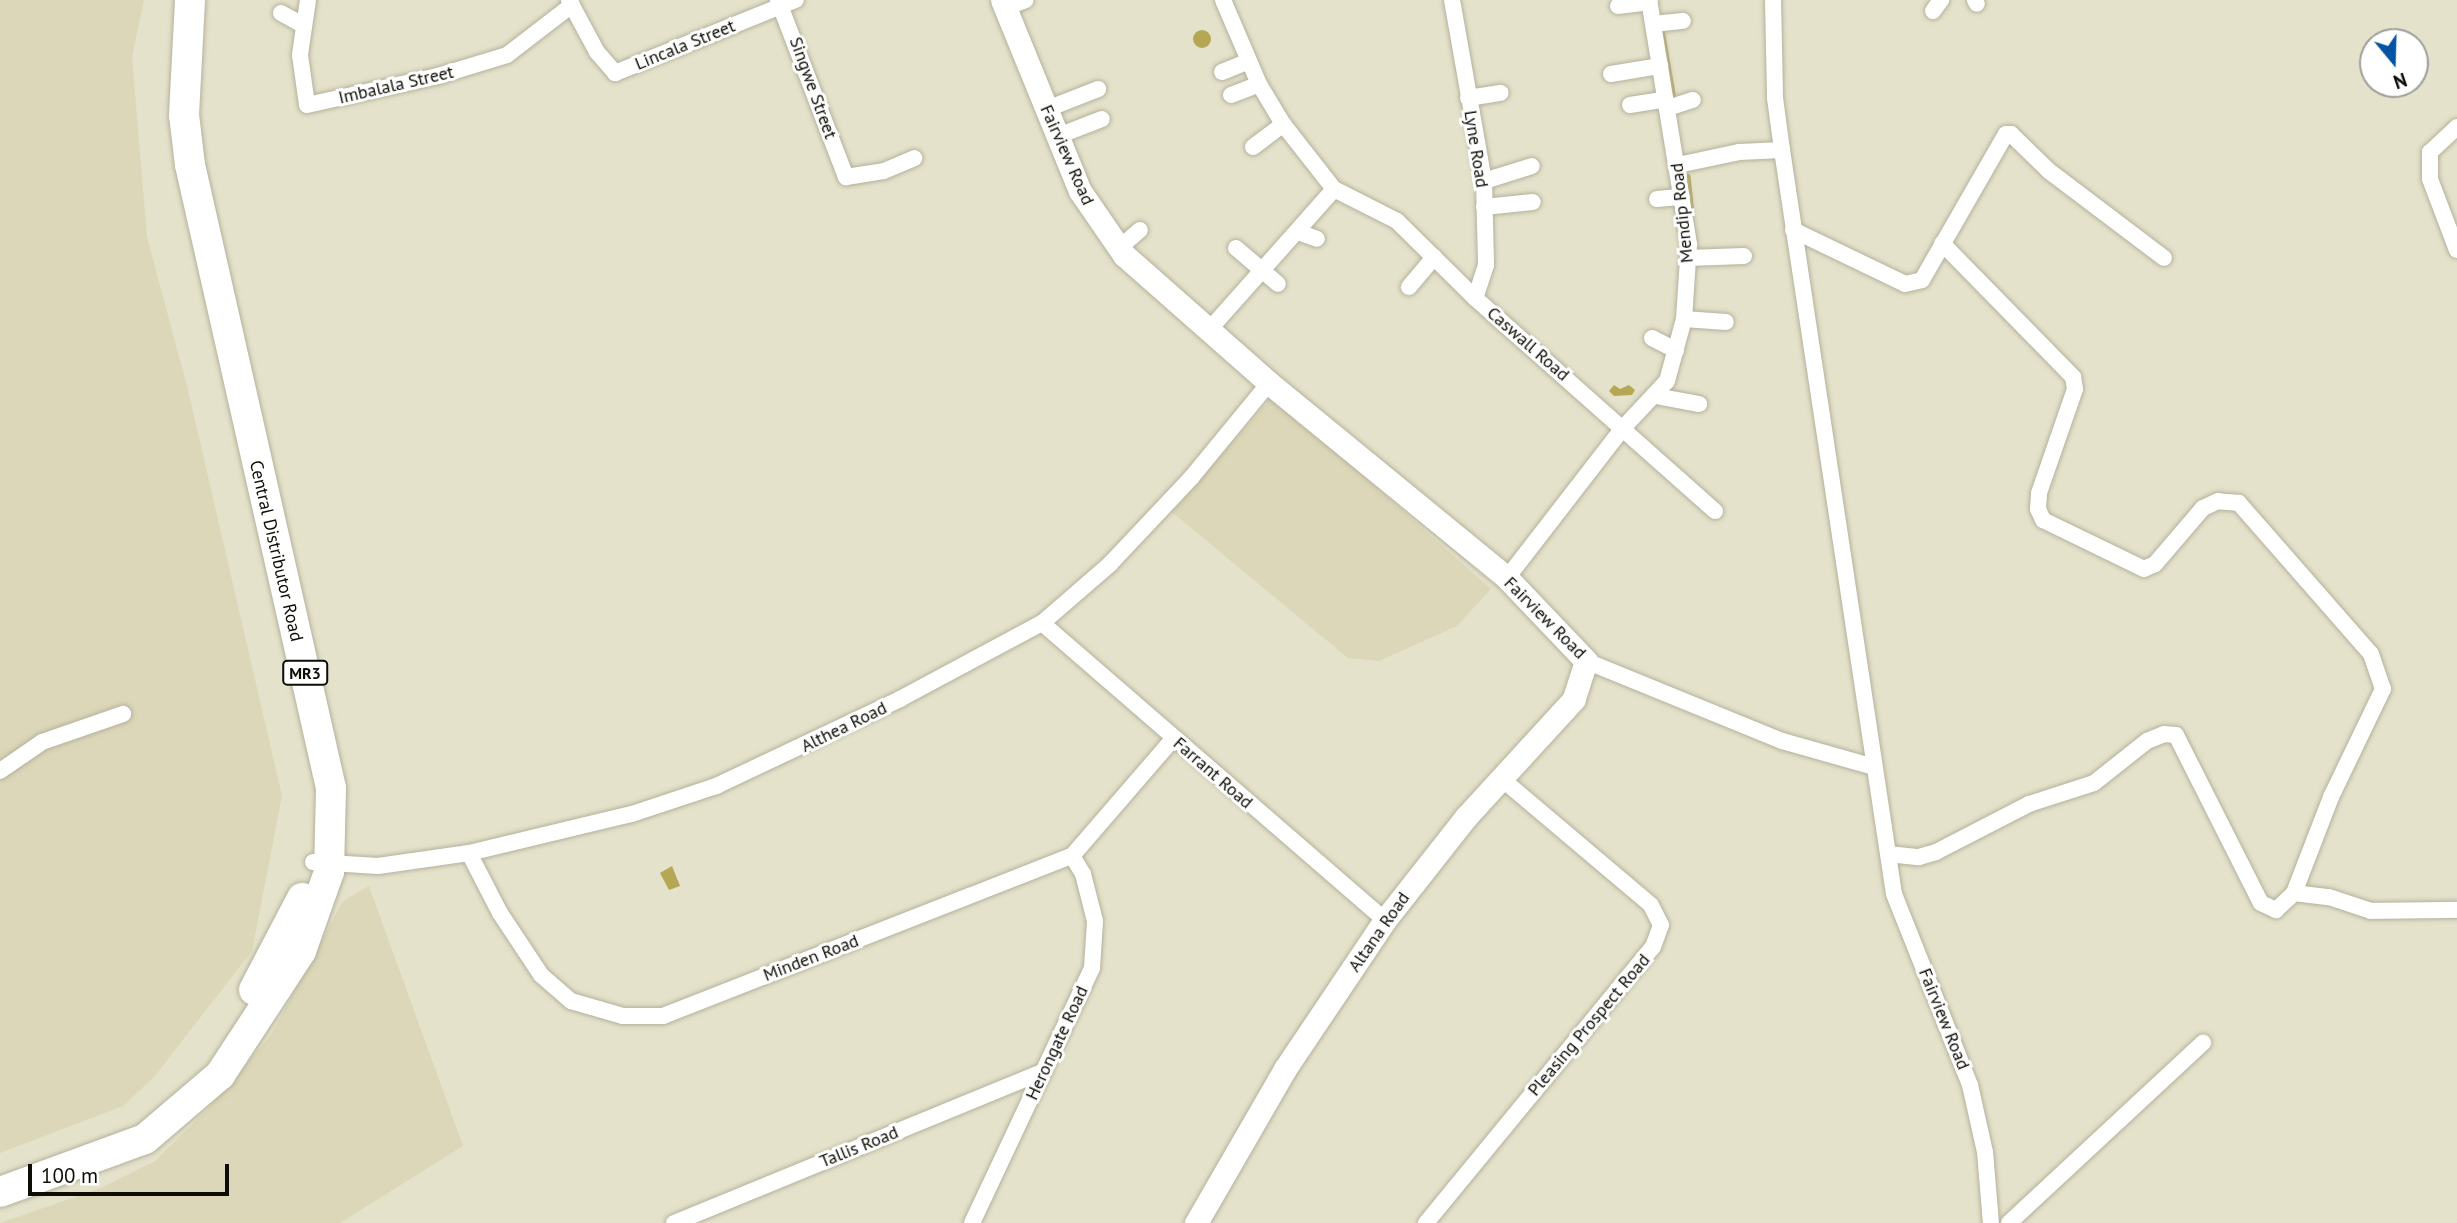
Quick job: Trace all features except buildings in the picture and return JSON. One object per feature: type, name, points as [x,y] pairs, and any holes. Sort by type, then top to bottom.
[{"type":"highway","name":"Central Distributor Road","points":[[0,1174],[108,1135],[165,1107],[209,1060],[260,982],[303,894],[322,862],[315,793],[171,162],[165,67],[171,0]]},
{"type":"highway","name":"Central Distributor Road","points":[[0,1192],[145,1139],[220,1075],[301,951],[322,862],[331,788],[190,165],[184,115],[190,0]]},
{"type":"main road","name":"Fairview Road","points":[[1011,3],[1047,109],[1080,191],[1118,249],[1269,383],[1507,578],[1586,661]]},
{"type":"main road","name":"Altana Road","points":[[1196,1223],[1285,1069],[1385,920],[1466,817],[1574,699],[1586,661]]},
{"type":"street","name":"Imbalala Street","points":[[307,0],[300,55],[307,105],[507,55],[571,3]]},
{"type":"street","points":[[1209,330],[1262,274],[1334,189],[1283,124],[1259,84],[1223,0]]},
{"type":"street","name":"Lyne Road","points":[[1452,0],[1484,181],[1486,265],[1475,298]]},
{"type":"street","points":[[1773,0],[1775,98],[1874,766]]},
{"type":"street","points":[[1618,6],[1649,1]]},
{"type":"street","name":"Mendip Road","points":[[1507,578],[1623,428],[1656,396],[1667,381],[1684,319],[1688,258],[1682,197],[1649,1]]},
{"type":"street","name":"Lincala Street","points":[[571,3],[597,52],[615,73],[785,2]]},
{"type":"street","name":"Singwe Street","points":[[785,2],[846,177],[884,171],[914,158]]},
{"type":"street","points":[[281,13],[303,32]]},
{"type":"street","points":[[1653,24],[1683,21]]},
{"type":"street","points":[[284,31],[303,32]]},
{"type":"street","points":[[1222,72],[1249,61]]},
{"type":"street","points":[[1611,74],[1660,66]]},
{"type":"street","points":[[1231,95],[1259,84]]},
{"type":"street","points":[[1047,109],[1098,89]]},
{"type":"street","points":[[1468,98],[1501,93]]},
{"type":"street","points":[[1630,105],[1693,100]]},
{"type":"street","points":[[1058,136],[1101,119]]},
{"type":"street","points":[[1253,147],[1283,124]]},
{"type":"street","points":[[2457,127],[2430,152],[2430,179],[2457,250]]},
{"type":"street","points":[[1793,230],[1905,285],[1922,279],[2006,134],[2011,134],[2049,171],[2164,258]]},
{"type":"street","points":[[1678,165],[1739,152],[1782,149]]},
{"type":"street","points":[[1484,181],[1532,166]]},
{"type":"street","name":"Caswall Road","points":[[1334,189],[1397,220],[1475,298],[1715,511]]},
{"type":"street","points":[[1657,198],[1682,197]]},
{"type":"street","points":[[1484,207],[1533,202]]},
{"type":"street","points":[[1118,249],[1140,230]]},
{"type":"street","points":[[1298,232],[1317,239]]},
{"type":"street","points":[[1888,854],[1919,857],[1936,852],[2029,804],[2094,783],[2147,741],[2164,734],[2176,735],[2186,747],[2261,902],[2276,910],[2294,893],[2331,797],[2384,689],[2371,654],[2239,503],[2218,500],[2203,508],[2155,564],[2144,569],[2043,520],[2038,509],[2039,493],[2075,389],[2073,377],[1942,243]]},
{"type":"street","points":[[1237,248],[1262,274],[1278,284]]},
{"type":"street","points":[[1688,258],[1744,256]]},
{"type":"street","points":[[1409,287],[1434,257]]},
{"type":"street","points":[[1684,319],[1726,322]]},
{"type":"street","points":[[1652,338],[1676,350]]},
{"type":"street","name":"Althea Road","points":[[322,862],[378,866],[469,853],[632,814],[716,786],[900,699],[1042,623],[1110,564],[1184,486],[1269,383]]},
{"type":"street","points":[[1656,396],[1699,404]]},
{"type":"street","name":"Farrant Road","points":[[1042,623],[1385,920]]},
{"type":"street","name":"Fairview Road","points":[[1586,661],[1782,741],[1874,766],[1902,920],[1970,1085],[1985,1152],[1992,1223]]},
{"type":"street","points":[[0,771],[43,742],[108,715],[123,714]]},
{"type":"street","name":"Minden Road","points":[[469,853],[500,913],[541,975],[571,1001],[623,1016],[663,1016],[1072,856],[1173,738]]},
{"type":"street","name":"Pleasing Prospect Road","points":[[1426,1223],[1653,947],[1661,925],[1651,905],[1502,779]]},
{"type":"street","name":"Herongate Road","points":[[972,1223],[1092,968],[1095,921],[1083,874],[1072,856]]},
{"type":"street","points":[[2294,893],[2329,897],[2371,911],[2457,910]]},
{"type":"street","points":[[2009,1223],[2203,1043]]},
{"type":"street","name":"Tallis Road","points":[[674,1223],[1044,1071]]},
{"type":"shaded area","points":[[0,0],[144,0],[132,57],[147,237],[188,390],[282,796],[252,951],[154,1077],[123,1106],[0,1153]]},
{"type":"shaded area","points":[[1198,30],[1206,30],[1211,39],[1209,46],[1198,48],[1193,43],[1193,35]]},
{"type":"shaded area","points":[[1614,385],[1620,389],[1629,385],[1635,390],[1632,395],[1614,396],[1609,391]]},
{"type":"shaded area","points":[[1273,396],[1491,589],[1457,626],[1379,661],[1348,658],[1172,512]]},
{"type":"shaded area","points":[[672,866],[680,886],[669,890],[660,873]]},
{"type":"shaded area","points":[[369,886],[463,1146],[340,1223],[0,1223],[101,1188],[155,1161],[208,1109],[271,1035],[343,901]]},
{"type":"waterway","points":[[1662,30],[1673,94]]},
{"type":"waterway","points":[[1688,176],[1692,214]]}]
